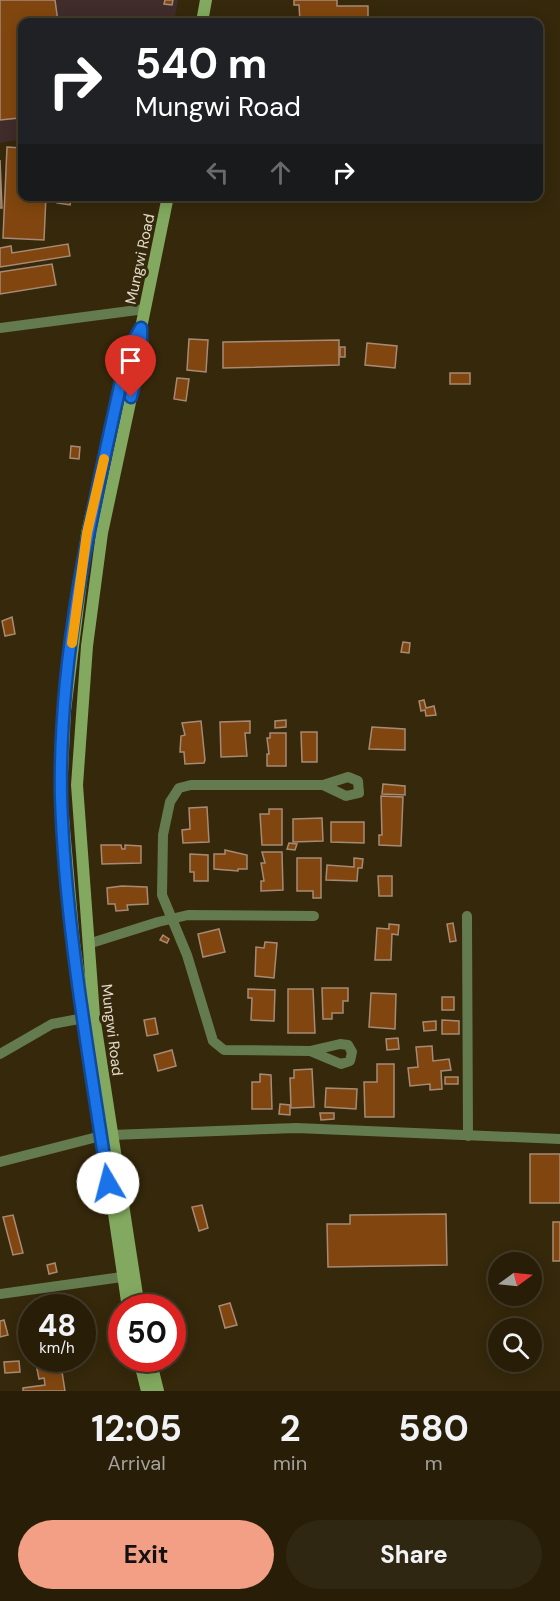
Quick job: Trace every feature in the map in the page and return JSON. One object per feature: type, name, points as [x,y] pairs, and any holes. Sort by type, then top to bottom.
[{"type":"main road","points":[[203,18],[206,0]]},
{"type":"main road","name":"Mungwi Road","points":[[125,1294],[94,1016],[77,785],[81,713],[102,534],[141,351],[144,309],[167,201]]},
{"type":"main road","name":"Mungwi Road","points":[[136,1294],[84,1018],[61,794],[65,711],[87,533],[128,350],[141,328]]},
{"type":"main road","points":[[142,1372],[147,1391]]},
{"type":"main road","points":[[153,1372],[158,1391]]},
{"type":"street","points":[[0,328],[144,309]]},
{"type":"street","points":[[310,1051],[224,1050],[213,1041],[187,956],[162,895],[164,835],[170,802],[179,788],[191,784],[323,785]]},
{"type":"street","points":[[88,944],[171,918],[188,915],[314,916]]},
{"type":"street","points":[[467,916],[468,1136]]},
{"type":"street","points":[[0,1054],[52,1023],[84,1018]]},
{"type":"street","points":[[0,1162],[106,1136],[296,1128],[560,1139]]},
{"type":"street","points":[[0,1294],[122,1277]]},
{"type":"shaded area","points":[[0,0],[178,0],[175,18],[18,18],[18,140],[0,143]]},
{"type":"building","points":[[0,0],[55,0],[57,18],[18,18],[18,118],[0,120]]},
{"type":"building","points":[[165,0],[173,0],[172,5],[164,4]]},
{"type":"building","points":[[294,0],[337,0],[337,6],[368,6],[368,18],[300,18],[299,5],[294,5]]},
{"type":"building","points":[[7,147],[18,148],[18,201],[46,201],[44,240],[3,238]]},
{"type":"building","points":[[0,160],[2,208],[0,208]]},
{"type":"building","points":[[58,201],[71,201],[70,205],[57,203]]},
{"type":"building","points":[[68,244],[70,256],[0,267],[0,248],[11,246],[12,253]]},
{"type":"building","points":[[52,264],[56,285],[0,294],[0,272]]},
{"type":"building","points":[[189,339],[208,340],[206,372],[187,370]]},
{"type":"building","points":[[339,340],[339,365],[223,368],[223,342]]},
{"type":"building","points":[[367,343],[397,346],[395,368],[365,365]]},
{"type":"building","points":[[340,347],[345,347],[345,357],[340,357]]},
{"type":"building","points":[[450,373],[470,373],[470,384],[450,384]]},
{"type":"building","points":[[177,378],[189,379],[186,401],[174,399]]},
{"type":"building","points":[[71,446],[80,447],[79,459],[70,458]]},
{"type":"building","points":[[12,617],[15,634],[5,636],[2,621]]},
{"type":"building","points":[[403,642],[410,643],[409,653],[401,652]]},
{"type":"building","points":[[424,700],[426,708],[434,706],[436,715],[426,716],[425,710],[421,711],[419,701]]},
{"type":"building","points":[[286,720],[286,727],[275,728],[275,721]]},
{"type":"building","points":[[201,721],[204,763],[185,764],[184,752],[180,752],[181,736],[185,735],[182,723]]},
{"type":"building","points":[[250,721],[250,733],[245,733],[247,756],[221,757],[220,722]]},
{"type":"building","points":[[372,727],[405,729],[405,750],[369,749]]},
{"type":"building","points":[[301,732],[317,732],[317,762],[302,762]]},
{"type":"building","points":[[270,733],[286,733],[286,766],[267,766],[267,754],[269,754],[267,738],[270,738]]},
{"type":"building","points":[[383,784],[405,786],[405,795],[382,794]]},
{"type":"building","points":[[381,796],[403,797],[401,846],[379,845],[379,835],[382,835]]},
{"type":"building","points":[[207,807],[209,842],[183,843],[182,830],[190,829],[189,808]]},
{"type":"building","points":[[269,809],[282,809],[282,845],[262,845],[260,814],[269,814]]},
{"type":"building","points":[[322,818],[323,841],[293,842],[293,819]]},
{"type":"building","points":[[331,822],[364,822],[364,843],[331,842]]},
{"type":"building","points":[[289,843],[297,844],[295,850],[287,849]]},
{"type":"building","points":[[101,845],[121,845],[122,849],[125,849],[125,845],[141,846],[141,863],[102,864]]},
{"type":"building","points":[[225,850],[247,855],[247,869],[238,869],[238,871],[214,869],[214,854],[225,854]]},
{"type":"building","points":[[262,852],[282,852],[283,890],[261,891],[261,881],[264,881],[261,863],[265,863]]},
{"type":"building","points":[[190,854],[208,855],[208,881],[194,881],[194,872],[190,872]]},
{"type":"building","points":[[297,858],[321,858],[321,898],[313,898],[313,891],[297,891]]},
{"type":"building","points":[[354,858],[363,859],[362,868],[358,868],[357,881],[326,880],[327,865],[354,867]]},
{"type":"building","points":[[378,876],[392,876],[392,896],[379,896]]},
{"type":"building","points":[[147,887],[148,904],[127,905],[128,910],[116,911],[115,904],[108,904],[107,888]]},
{"type":"building","points":[[453,923],[456,941],[450,942],[447,924]]},
{"type":"building","points":[[389,924],[399,925],[398,935],[392,934],[391,960],[375,960],[377,928],[389,929]]},
{"type":"building","points":[[219,929],[225,952],[203,957],[198,934]]},
{"type":"building","points":[[163,935],[169,939],[167,943],[160,940]]},
{"type":"building","points":[[265,942],[277,943],[274,978],[255,976],[256,947],[264,948]]},
{"type":"building","points":[[322,988],[348,988],[348,1001],[343,1001],[343,1013],[332,1013],[332,1019],[323,1019]]},
{"type":"building","points":[[248,989],[275,990],[274,1021],[251,1020],[252,998],[248,998]]},
{"type":"building","points":[[288,989],[313,989],[315,1033],[288,1033]]},
{"type":"building","points":[[371,993],[396,994],[395,1029],[369,1027]]},
{"type":"building","points":[[442,997],[454,997],[454,1010],[442,1010]]},
{"type":"building","points":[[155,1018],[158,1034],[147,1036],[144,1020]]},
{"type":"building","points":[[442,1020],[459,1021],[459,1034],[442,1034]]},
{"type":"building","points":[[436,1021],[436,1030],[424,1031],[423,1022]]},
{"type":"building","points":[[398,1038],[399,1049],[387,1050],[386,1039]]},
{"type":"building","points":[[432,1046],[433,1061],[449,1059],[451,1070],[441,1071],[442,1089],[430,1090],[430,1084],[410,1086],[408,1068],[418,1067],[416,1047]]},
{"type":"building","points":[[172,1050],[176,1066],[158,1071],[154,1055]]},
{"type":"building","points":[[377,1064],[394,1064],[394,1117],[365,1117],[364,1082],[377,1082]]},
{"type":"building","points":[[312,1069],[314,1107],[291,1108],[290,1078],[294,1078],[294,1070]]},
{"type":"building","points":[[260,1074],[271,1075],[272,1109],[252,1109],[252,1082],[260,1082]]},
{"type":"building","points":[[445,1077],[458,1077],[458,1084],[445,1084]]},
{"type":"building","points":[[326,1088],[357,1089],[356,1109],[325,1107]]},
{"type":"building","points":[[280,1104],[290,1105],[290,1115],[279,1114]]},
{"type":"building","points":[[320,1113],[334,1113],[334,1119],[321,1120]]},
{"type":"building","points":[[530,1154],[560,1154],[560,1203],[530,1203]]},
{"type":"building","points":[[202,1205],[208,1228],[199,1231],[192,1207]]},
{"type":"building","points":[[446,1214],[447,1265],[328,1267],[327,1224],[350,1224],[350,1215]]},
{"type":"building","points":[[13,1215],[23,1253],[13,1255],[3,1217]]},
{"type":"building","points":[[553,1222],[560,1222],[560,1261],[553,1261]]},
{"type":"building","points":[[55,1263],[57,1272],[49,1274],[47,1265]]},
{"type":"building","points":[[230,1303],[237,1325],[225,1328],[219,1306]]},
{"type":"building","points":[[4,1320],[8,1335],[0,1337],[0,1321]]},
{"type":"building","points":[[18,1361],[18,1372],[20,1372],[5,1373],[4,1362]]},
{"type":"building","points":[[38,1372],[62,1372],[65,1391],[23,1391],[23,1388],[45,1385],[44,1378],[39,1379]]},
{"type":"slow traffic","points":[[72,643],[87,533],[104,459]]},
{"type":"route","points":[[108,1183],[74,943],[61,794],[65,711],[72,639],[87,533],[128,350],[141,328],[141,351],[131,397]]}]
